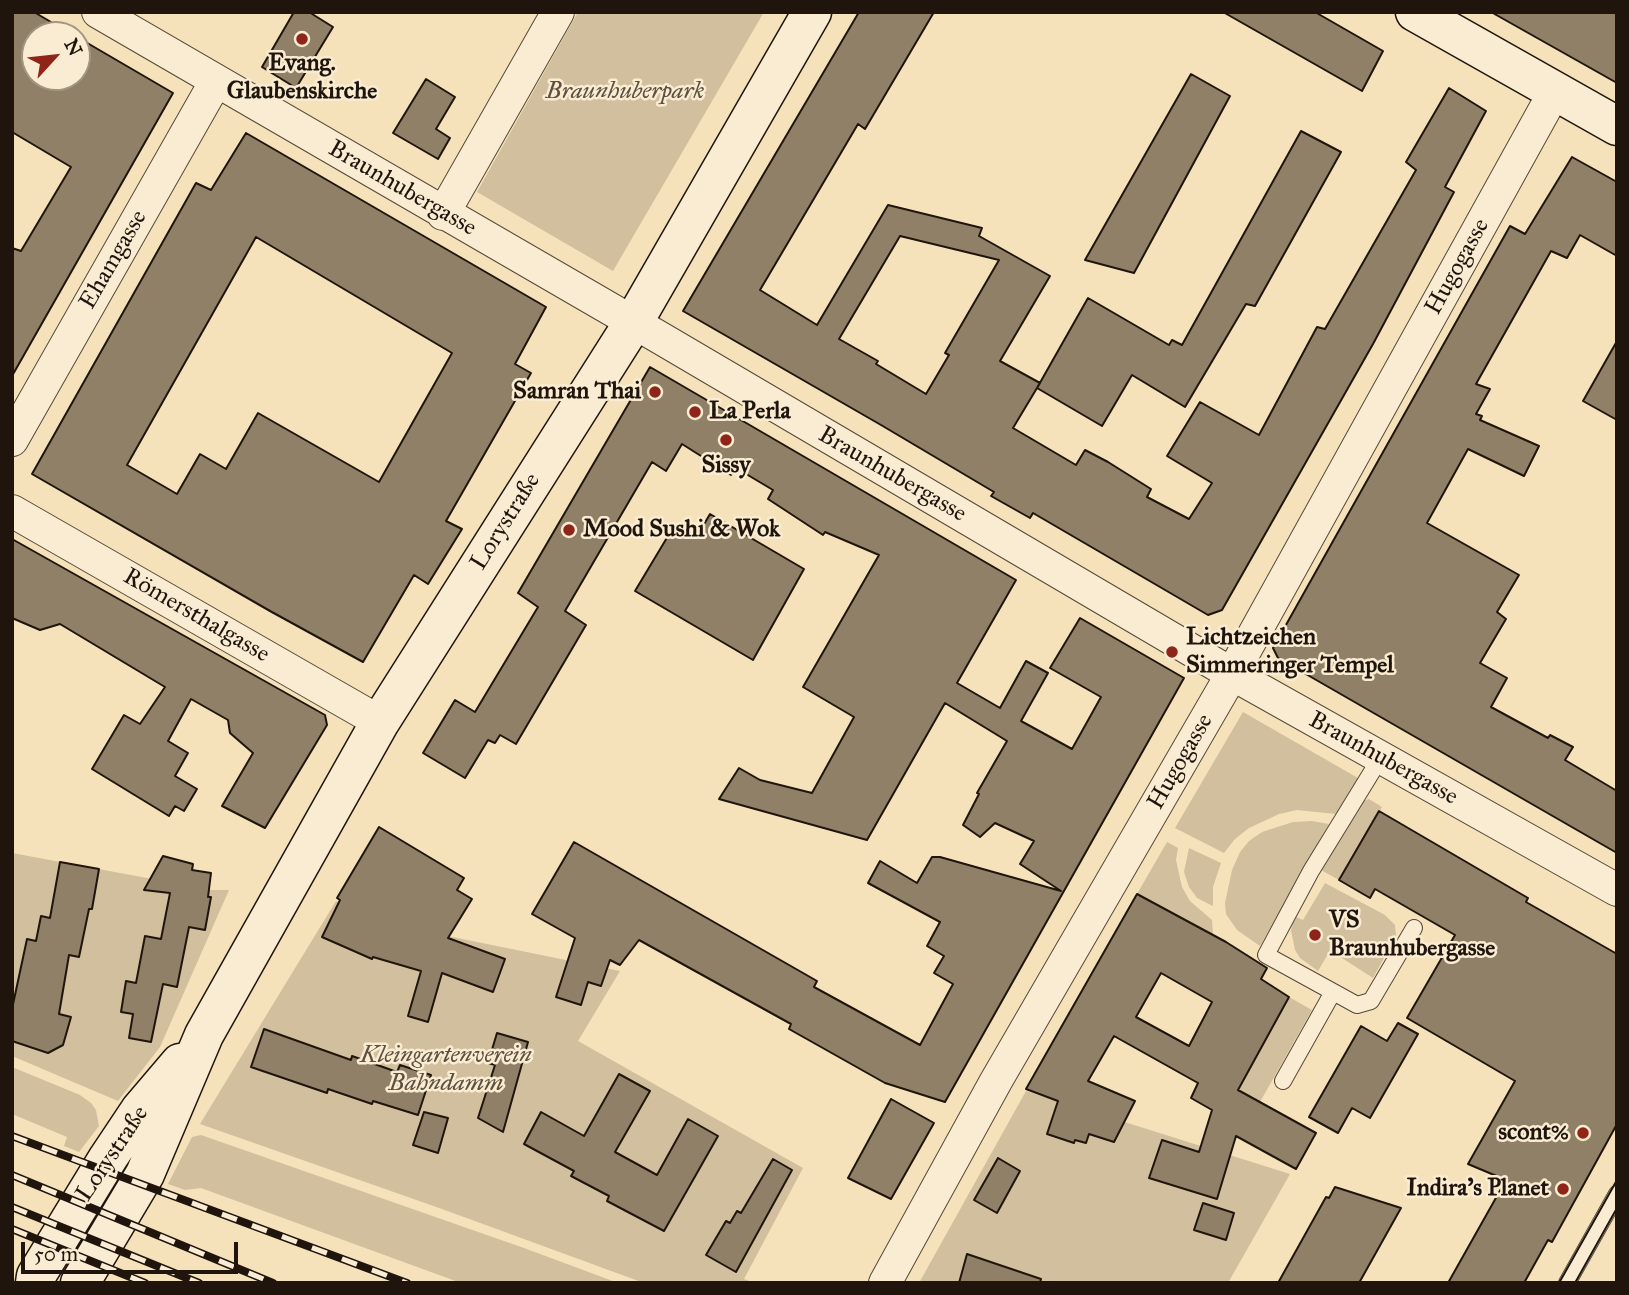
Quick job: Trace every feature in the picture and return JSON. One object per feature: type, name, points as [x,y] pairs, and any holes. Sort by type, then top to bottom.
[{"type":"street","name":"Braunhubergasse","points":[[98,12],[1232,674],[1617,890]]},
{"type":"street","points":[[443,214],[558,12]]},
{"type":"street","name":"Lorystraße","points":[[80,1283],[145,1174],[204,1035],[380,722],[633,323],[812,12]]},
{"type":"street","points":[[1415,12],[1617,126]]},
{"type":"street","name":"Ehamgasse","points":[[12,440],[216,80]]},
{"type":"street","name":"Hugogasse","points":[[885,1283],[996,1081],[1232,674],[1555,91]]},
{"type":"street","name":"Römersthalgasse","points":[[12,510],[380,722]]},
{"type":"street","name":"Lorystraße","points":[[34,1283],[133,1120],[204,1035]]},
{"type":"lane","points":[[1381,757],[1311,871],[1266,955],[1357,1005],[1371,1001],[1414,928]]},
{"type":"lane","points":[[1283,1082],[1333,992]]},
{"type":"lane","points":[[1567,1283],[1617,1194]]},
{"type":"green space","name":"Braunhuberpark","points":[[578,12],[764,12],[613,271],[477,192]]},
{"type":"green space","points":[[1243,712],[1358,778],[1336,814],[1297,810],[1279,814],[1249,828],[1235,839],[1224,853],[1175,828]]},
{"type":"green space","points":[[1369,799],[1382,807],[1339,880],[1321,870],[1363,801]]},
{"type":"green space","points":[[1293,822],[1329,824],[1260,946],[1237,930],[1226,914],[1225,903],[1232,870],[1240,852],[1262,832]]},
{"type":"green space","points":[[1167,842],[1178,848],[1176,860],[1182,887],[1190,901],[1212,920],[1213,935],[1137,894]]},
{"type":"green space","points":[[1189,848],[1221,863],[1213,887],[1213,906],[1197,898],[1189,887],[1184,872]]},
{"type":"green space","points":[[12,853],[212,890],[229,890],[160,1047],[118,1101],[12,1056]]},
{"type":"green space","points":[[1325,883],[1385,915],[1395,925],[1396,936],[1373,978],[1342,958],[1348,947],[1336,940],[1318,971],[1300,958],[1295,950],[1291,930],[1294,916],[1303,920]]},
{"type":"green space","name":"Kleingartenverein Bahndamm","points":[[336,901],[364,919],[620,971],[578,1041],[803,1168],[744,1279],[754,1283],[644,1283],[200,1124]]},
{"type":"green space","points":[[1289,997],[1312,1010],[1260,1102],[1238,1090]]},
{"type":"green space","points":[[12,1067],[80,1095],[91,1103],[96,1110],[99,1126],[79,1152],[64,1146],[67,1137],[12,1114]]},
{"type":"green space","points":[[1026,1091],[1290,1174],[1228,1283],[919,1283]]},
{"type":"green space","points":[[201,1135],[618,1283],[461,1283],[201,1188],[185,1190],[168,1184],[192,1137]]},
{"type":"building","points":[[12,12],[34,12],[49,21],[21,21],[21,91],[91,91],[91,45],[173,93],[12,376],[12,248],[21,251],[71,167],[12,132]]},
{"type":"building","name":"Evang. Glaubenskirche","points":[[294,12],[309,12],[333,27],[296,88],[262,67]]},
{"type":"building","points":[[859,12],[934,12],[865,129],[858,124],[760,290],[817,325],[888,205],[982,228],[979,236],[1050,276],[1000,361],[1040,383],[1013,428],[1076,465],[1085,450],[1151,489],[1147,497],[1189,519],[1212,483],[1167,456],[1200,402],[1259,435],[1317,327],[1325,329],[1416,170],[1406,162],[1449,88],[1486,111],[1445,187],[1454,192],[1373,344],[1222,610],[1208,615],[1033,513],[1030,518],[991,496],[994,492],[683,311]],"holes":[[[900,236],[999,260],[945,353],[949,355],[926,394],[876,364],[878,361],[839,339]]]},
{"type":"building","points":[[1223,12],[1315,12],[1383,51],[1362,91]]},
{"type":"building","points":[[1491,12],[1617,12],[1617,83]]},
{"type":"building","points":[[1191,74],[1230,96],[1134,273],[1085,260]]},
{"type":"building","points":[[426,79],[455,97],[436,129],[450,138],[438,159],[393,133]]},
{"type":"building","points":[[1301,131],[1341,152],[1255,306],[1246,304],[1185,407],[1132,375],[1102,426],[1037,388],[1088,298],[1169,345],[1172,340],[1182,345]]},
{"type":"building","points":[[246,133],[546,307],[515,364],[531,373],[446,521],[462,529],[428,584],[414,575],[363,662],[32,474],[196,183],[211,190]],"holes":[[[256,237],[452,353],[379,482],[258,413],[226,469],[200,454],[177,494],[127,465]]]},
{"type":"building","points":[[1572,157],[1617,182],[1617,256],[1580,235],[1567,258],[1551,251],[1476,384],[1490,389],[1476,414],[1482,416],[1480,420],[1539,446],[1524,476],[1468,449],[1427,523],[1519,575],[1497,612],[1506,619],[1480,663],[1507,678],[1491,707],[1548,738],[1550,735],[1573,747],[1565,760],[1617,791],[1617,853],[1278,658],[1273,648],[1510,226],[1525,234]]},
{"type":"building","points":[[1617,341],[1617,420],[1583,401]]},
{"type":"building","points":[[650,367],[1016,580],[957,683],[1000,708],[1026,661],[1048,673],[1021,721],[1072,749],[1101,697],[1050,668],[1080,618],[1184,678],[945,1102],[885,1083],[789,1029],[791,1024],[639,940],[620,965],[610,960],[601,986],[588,982],[581,1005],[556,997],[575,938],[532,914],[574,842],[817,981],[814,987],[920,1045],[953,984],[934,973],[944,956],[927,946],[940,922],[868,883],[880,861],[917,883],[932,857],[940,857],[1061,891],[1020,864],[1034,841],[995,823],[980,837],[963,825],[979,794],[977,793],[1007,741],[945,703],[867,840],[719,799],[739,768],[760,780],[812,793],[854,717],[803,687],[879,555],[825,532],[823,535],[768,499],[773,490],[736,468],[731,475],[682,444],[666,471],[652,462],[565,611],[586,625],[516,744],[500,735],[495,743],[488,740],[465,778],[423,753],[455,700],[475,712],[538,607],[518,593]]},
{"type":"building","points":[[710,514],[804,569],[753,660],[635,591],[674,526],[696,538]]},
{"type":"building","points":[[12,539],[325,715],[327,725],[265,828],[222,806],[253,753],[230,733],[228,720],[191,699],[168,741],[188,753],[175,776],[197,789],[184,811],[175,806],[169,816],[92,769],[124,715],[140,724],[165,687],[60,624],[40,630],[12,618]]},
{"type":"building","points":[[1379,811],[1528,898],[1526,902],[1617,954],[1617,1124],[1552,1242],[1548,1240],[1524,1283],[1448,1283],[1506,1180],[1468,1164],[1515,1081],[1407,1018],[1455,935],[1375,889],[1370,898],[1339,880]]},
{"type":"building","points":[[379,827],[464,878],[457,890],[472,899],[448,938],[505,959],[493,992],[442,973],[428,1022],[408,1016],[421,971],[373,957],[372,959],[322,937],[340,900],[337,898]]},
{"type":"building","points":[[163,856],[193,864],[192,870],[211,873],[208,897],[211,897],[205,930],[189,927],[177,987],[163,984],[151,1042],[129,1038],[133,1014],[121,1012],[126,981],[136,983],[145,936],[161,939],[170,893],[144,890]]},
{"type":"building","points":[[60,862],[99,869],[79,957],[69,955],[59,1014],[71,1017],[63,1045],[48,1053],[12,1041],[12,1009],[27,939],[36,941],[41,916],[50,918]]},
{"type":"building","points":[[1137,894],[1226,942],[1267,968],[1261,979],[1289,997],[1238,1090],[1316,1133],[1296,1169],[1236,1136],[1217,1199],[1149,1178],[1162,1140],[1199,1152],[1212,1110],[1191,1098],[1198,1083],[1114,1036],[1088,1081],[1135,1101],[1114,1142],[1089,1134],[1086,1143],[1075,1140],[1074,1143],[1047,1134],[1058,1101],[1026,1089]],"holes":[[[1161,973],[1212,1002],[1189,1046],[1136,1017]]]},
{"type":"building","points":[[1398,1023],[1418,1034],[1370,1118],[1352,1108],[1338,1133],[1309,1117],[1361,1026],[1387,1041]]},
{"type":"building","points":[[264,1029],[351,1060],[352,1056],[397,1072],[400,1065],[431,1075],[418,1115],[373,1101],[372,1104],[328,1089],[327,1093],[251,1067]]},
{"type":"building","points":[[497,1033],[528,1042],[503,1132],[478,1118],[495,1065],[488,1063]]},
{"type":"building","points":[[619,1074],[650,1091],[615,1152],[657,1175],[688,1119],[718,1136],[664,1231],[607,1201],[609,1196],[571,1176],[574,1171],[524,1144],[541,1112],[584,1136]]},
{"type":"building","points":[[891,1099],[934,1123],[891,1199],[848,1178]]},
{"type":"building","points":[[424,1112],[448,1118],[438,1153],[413,1145]]},
{"type":"building","points":[[998,1158],[1020,1171],[997,1213],[974,1200]]},
{"type":"building","points":[[773,1159],[792,1170],[736,1272],[706,1255],[726,1221],[730,1223],[737,1211],[741,1213]]},
{"type":"building","points":[[1335,1187],[1401,1208],[1359,1283],[1278,1283],[1326,1197],[1329,1198]]},
{"type":"building","points":[[1203,1203],[1234,1213],[1226,1240],[1194,1230]]},
{"type":"building","points":[[967,1254],[1041,1279],[1040,1283],[959,1283]]},
{"type":"tram line","points":[[1559,1283],[1617,1180]]},
{"type":"tram line","points":[[1575,1283],[1617,1208]]},
{"type":"railway","points":[[12,1136],[407,1283]]},
{"type":"railway","points":[[12,1175],[273,1283]]},
{"type":"railway","points":[[12,1207],[199,1283]]},
{"type":"railway","points":[[12,1229],[145,1283]]},
{"type":"place","name":"Evang. Glaubenskirche","points":[[302,39]]},
{"type":"place","name":"Samran Thai","points":[[655,392]]},
{"type":"place","name":"La Perla","points":[[695,412]]},
{"type":"place","name":"Sissy","points":[[726,440]]},
{"type":"place","name":"Mood Sushi & Wok","points":[[569,530]]},
{"type":"place","name":"Lichtzeichen Simmeringer Tempel","points":[[1172,652]]},
{"type":"place","name":"VS Braunhubergasse","points":[[1315,935]]},
{"type":"place","name":"scont%","points":[[1583,1133]]},
{"type":"place","name":"Indira's Planet","points":[[1563,1189]]}]
